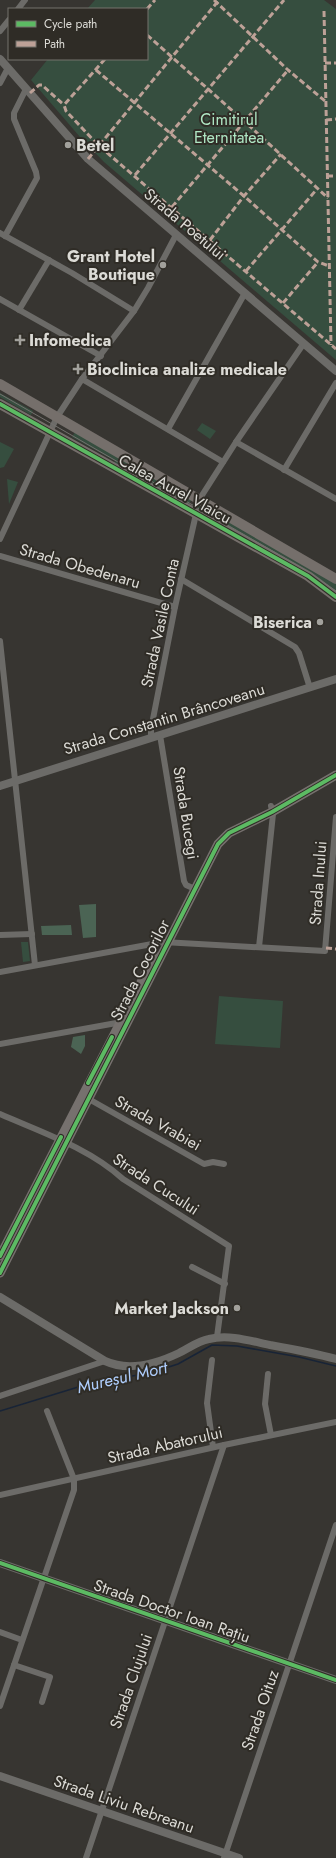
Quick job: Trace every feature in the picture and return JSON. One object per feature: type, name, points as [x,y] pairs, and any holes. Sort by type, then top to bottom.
[{"type":"main road","name":"Calea Aurel Vlaicu","points":[[0,384],[336,579]]},
{"type":"main road","name":"Calea Aurel Vlaicu","points":[[0,404],[308,576],[336,597]]},
{"type":"main road","name":"Strada Cocorilor","points":[[0,1256],[62,1142],[192,888],[223,838],[335,771]]},
{"type":"main road","name":"Strada Cocorilor","points":[[0,1273],[62,1142]]},
{"type":"street","points":[[19,8],[25,0]]},
{"type":"street","points":[[0,31],[8,21]]},
{"type":"street","name":"Strada Poetului","points":[[0,59],[88,159],[336,371]]},
{"type":"street","points":[[0,83],[8,68]]},
{"type":"street","points":[[26,89],[16,108],[14,119],[36,172],[37,178],[2,234],[134,310]]},
{"type":"street","points":[[0,539],[57,417],[82,379],[101,356],[134,310],[148,288],[176,235]]},
{"type":"street","points":[[19,310],[49,260]]},
{"type":"street","points":[[168,429],[245,293]]},
{"type":"street","points":[[0,299],[101,356]]},
{"type":"street","points":[[199,500],[236,442],[304,343]]},
{"type":"street","points":[[82,379],[223,462]]},
{"type":"street","points":[[284,470],[336,383]]},
{"type":"street","points":[[236,442],[336,498]]},
{"type":"street","name":"Strada Vasile Conta","points":[[151,738],[151,729],[175,607],[196,514]]},
{"type":"street","name":"Strada Obedenaru","points":[[0,556],[175,607]]},
{"type":"street","points":[[181,579],[295,647],[310,688]]},
{"type":"street","points":[[0,641],[35,965]]},
{"type":"street","name":"Strada Constantin Brâncoveanu","points":[[0,786],[336,680]]},
{"type":"street","name":"Strada Bucegi","points":[[160,735],[184,881],[192,888]]},
{"type":"street","points":[[0,972],[164,942],[259,947],[272,809]]},
{"type":"street","name":"Strada Inului","points":[[259,947],[324,952],[336,817]]},
{"type":"street","points":[[0,935],[32,934]]},
{"type":"street","points":[[0,1044],[123,1022]]},
{"type":"street","name":"Strada Vrabiei","points":[[85,1097],[204,1164],[213,1162],[224,1164]]},
{"type":"street","name":"Strada Cucului","points":[[0,1114],[62,1142],[111,1169],[123,1179],[229,1246],[230,1249],[225,1284]]},
{"type":"street","points":[[192,1267],[225,1284],[217,1337]]},
{"type":"street","points":[[0,1297],[105,1361],[123,1367],[152,1363],[172,1356],[205,1340],[217,1337],[235,1338],[336,1358]]},
{"type":"street","points":[[212,1360],[207,1408],[214,1448]]},
{"type":"street","points":[[0,1396],[105,1361]]},
{"type":"street","points":[[268,1374],[266,1404],[271,1435]]},
{"type":"street","points":[[0,1706],[74,1490],[74,1479],[47,1411]]},
{"type":"street","name":"Strada Abatorului","points":[[0,1495],[224,1445],[336,1422]]},
{"type":"street","name":"Strada Clujului","points":[[86,1858],[224,1445]]},
{"type":"street","name":"Strada Oituz","points":[[224,1856],[336,1525]]},
{"type":"street","name":"Strada Doctor Ioan Rațiu","points":[[0,1563],[165,1622],[336,1680]]},
{"type":"street","points":[[0,1632],[22,1640]]},
{"type":"street","points":[[14,1665],[50,1677],[42,1702]]},
{"type":"street","name":"Strada Liviu Rebreanu","points":[[0,1776],[224,1856],[239,1858]]},
{"type":"green space","name":"Cimitirul Eternitatea","points":[[95,0],[324,0],[336,9],[336,360],[104,162],[80,137],[31,80],[47,60],[148,60],[148,8],[88,8]]},
{"type":"green space","points":[[0,393],[33,411],[31,415],[0,397]]},
{"type":"green space","points":[[202,423],[216,431],[210,439],[197,430]]},
{"type":"green space","points":[[75,432],[192,499],[188,505],[113,464],[115,461],[72,437]]},
{"type":"green space","points":[[0,442],[14,449],[4,467],[0,468]]},
{"type":"green space","points":[[7,479],[18,482],[9,504]]},
{"type":"green space","points":[[195,502],[336,580],[336,592],[192,508]]},
{"type":"green space","points":[[96,904],[96,937],[83,938],[79,905]]},
{"type":"green space","points":[[71,925],[72,935],[42,935],[41,926]]},
{"type":"green space","points":[[21,942],[28,942],[30,961],[23,962]]},
{"type":"green space","points":[[219,996],[283,1001],[280,1048],[215,1044]]},
{"type":"green space","points":[[85,1035],[85,1046],[81,1054],[71,1047],[73,1037]]},
{"type":"waterway","name":"Mureșul Mort","points":[[0,1411],[101,1380],[147,1374],[178,1364],[212,1345],[237,1346],[299,1357],[336,1366]]},
{"type":"tram line","points":[[0,394],[302,568],[336,591]]},
{"type":"tram line","points":[[0,1268],[218,841],[227,833],[272,810],[336,772]]},
{"type":"marked path","points":[[148,8],[155,0]]},
{"type":"marked path","points":[[214,0],[288,70],[325,101]]},
{"type":"marked path","points":[[88,159],[219,0]]},
{"type":"marked path","points":[[135,175],[284,0]]},
{"type":"marked path","points":[[324,11],[331,345]]},
{"type":"marked path","points":[[148,36],[328,198]]},
{"type":"marked path","points":[[104,60],[64,105],[66,111],[98,145],[336,349]]},
{"type":"marked path","points":[[325,63],[336,63]]},
{"type":"marked path","points":[[96,70],[244,196],[318,262],[329,266]]},
{"type":"marked path","points":[[172,207],[288,70]]},
{"type":"marked path","points":[[30,93],[39,85],[42,85],[64,105]]},
{"type":"marked path","points":[[326,120],[336,119]]},
{"type":"marked path","points":[[210,240],[244,196],[281,154]]},
{"type":"marked path","points":[[327,176],[336,176]]},
{"type":"marked path","points":[[246,271],[317,189]]},
{"type":"marked path","points":[[283,303],[318,262]]},
{"type":"marked path","points":[[326,948],[336,949]]},
{"type":"cycle path","points":[[0,404],[308,576],[336,597]]},
{"type":"cycle path","points":[[0,1273],[218,844],[229,833],[272,812],[336,775]]},
{"type":"cycle path","points":[[88,1083],[112,1037]]},
{"type":"cycle path","points":[[0,1256],[61,1137]]},
{"type":"cycle path","points":[[0,1563],[336,1680]]},
{"type":"place","name":"Betel","points":[[68,145]]},
{"type":"place","name":"Grant Hotel Boutique","points":[[163,265]]},
{"type":"place","name":"Infomedica","points":[[20,340]]},
{"type":"place","name":"Bioclinica analize medicale","points":[[78,369]]},
{"type":"place","name":"Biserica","points":[[320,622]]},
{"type":"place","name":"Market Jackson","points":[[237,1308]]}]
